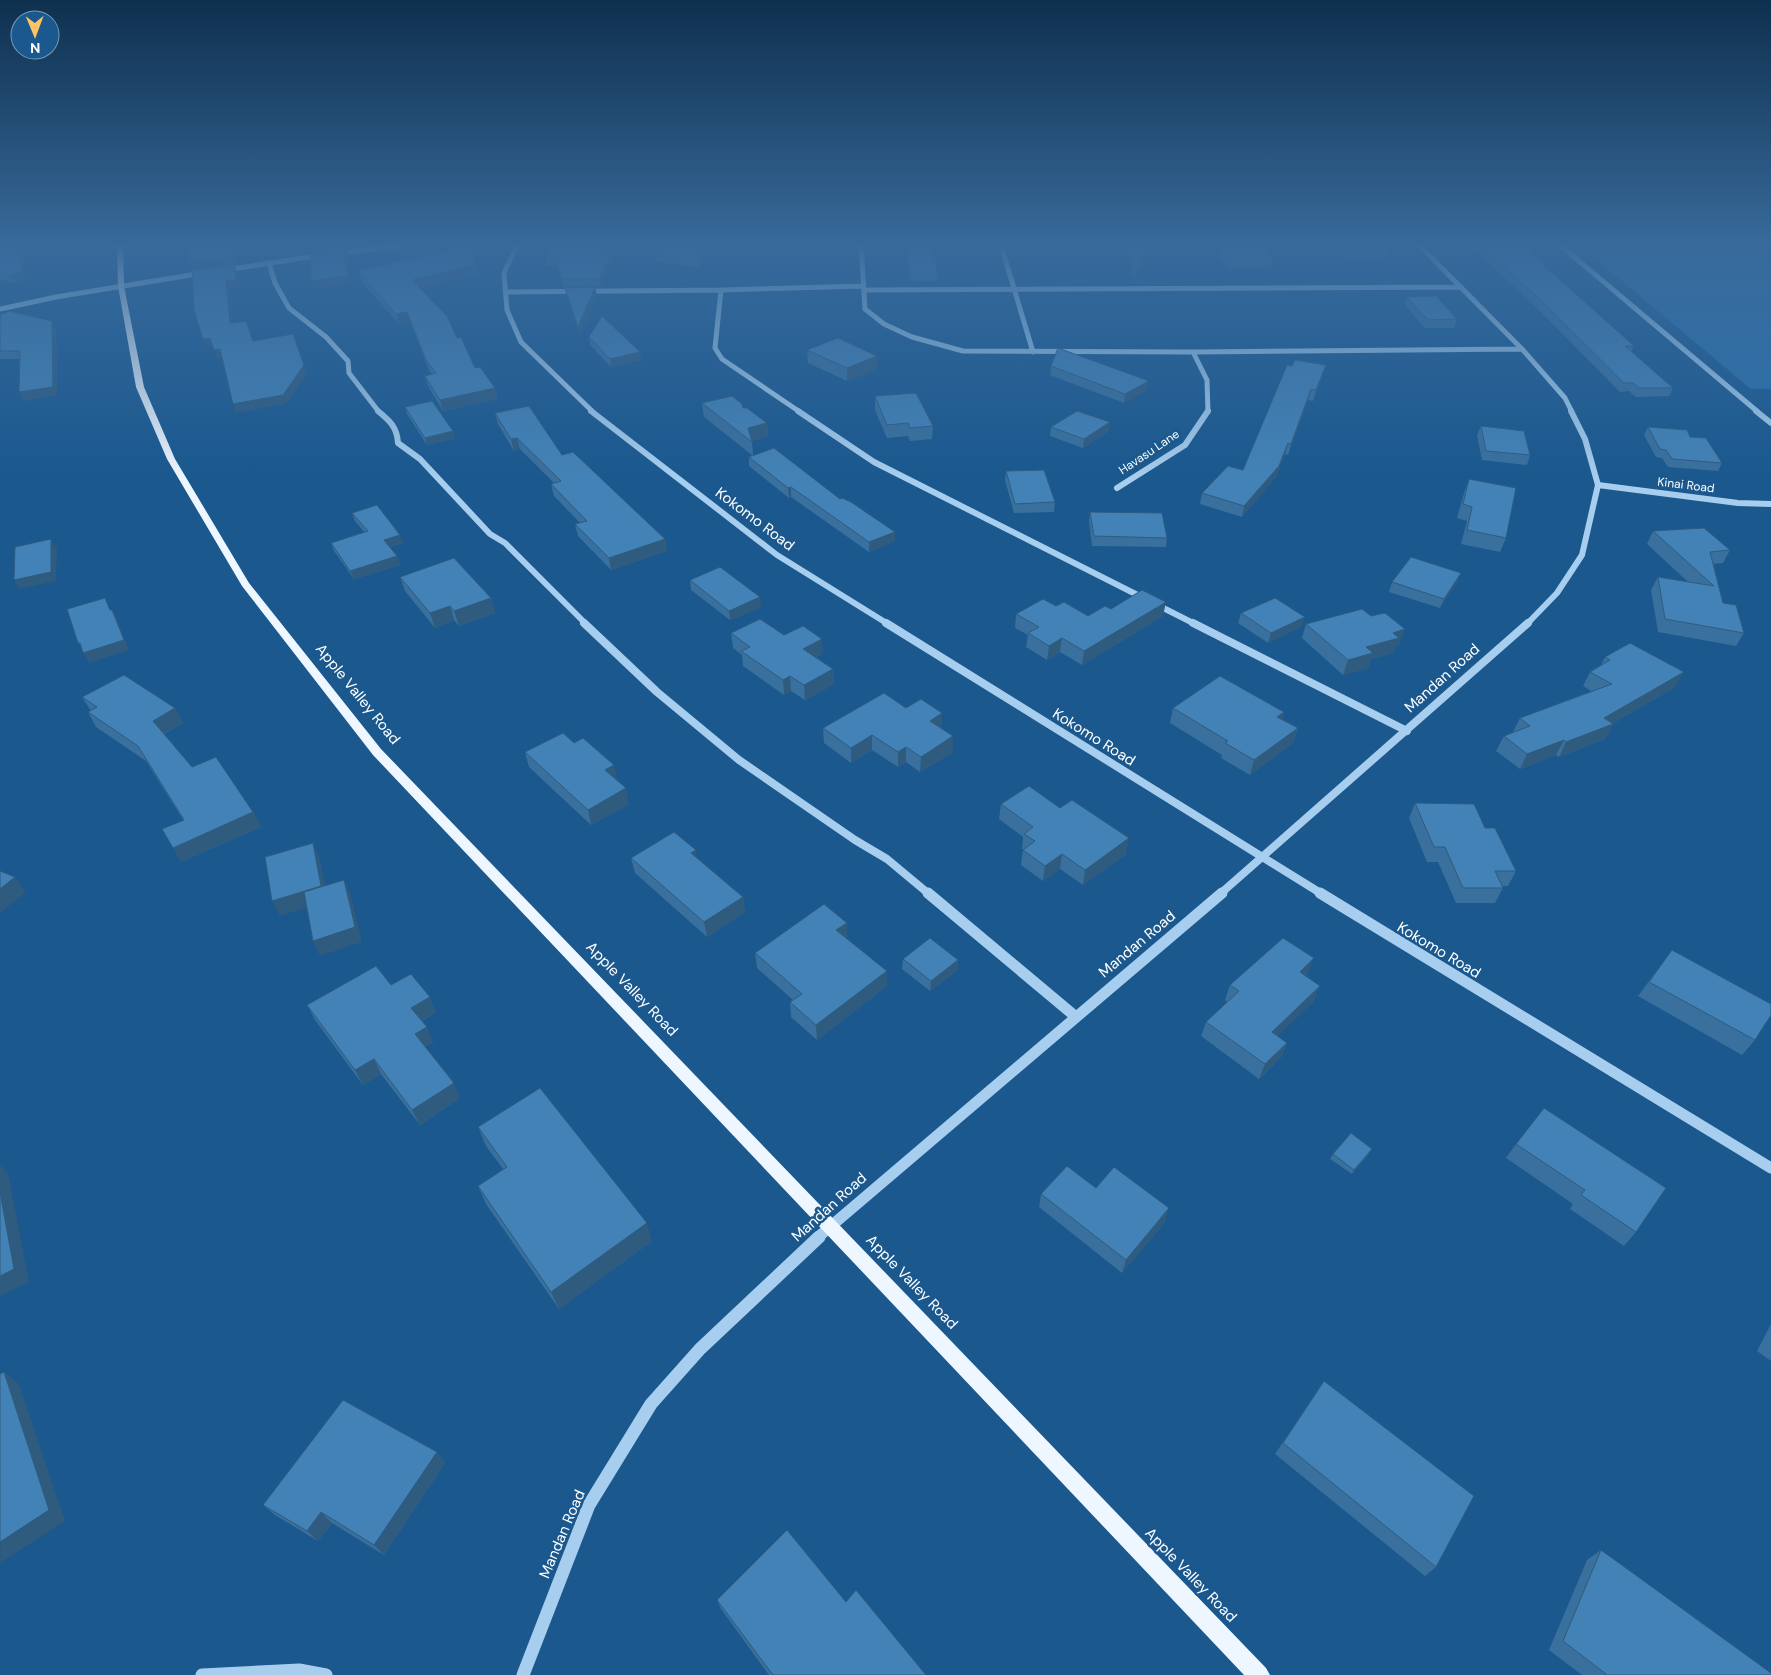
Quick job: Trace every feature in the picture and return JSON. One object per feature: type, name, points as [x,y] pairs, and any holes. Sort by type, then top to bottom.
[{"type":"main road","name":"Apple Valley Road","points":[[128,323],[140,387],[171,459],[245,584],[377,752],[831,1224],[1259,1675]]},
{"type":"street","points":[[308,323],[326,337],[348,361],[349,373],[375,408],[390,422],[396,432],[398,443],[420,459],[490,534],[505,543],[558,598],[657,692],[739,760],[855,840],[886,859],[1076,1017]]},
{"type":"street","name":"Kokomo Road","points":[[513,323],[521,342],[577,398],[777,555],[1263,858],[1771,1168]]},
{"type":"street","points":[[718,323],[715,348],[722,359],[874,462],[1407,731]]},
{"type":"street","points":[[883,323],[912,337],[963,352],[1522,349]]},
{"type":"street","points":[[1024,323],[1033,352]]},
{"type":"street","name":"Mandan Road","points":[[523,1675],[589,1505],[651,1404],[700,1349],[831,1224],[1263,858],[1516,635],[1556,593],[1582,554],[1598,485],[1585,439],[1565,398],[1497,323]]},
{"type":"street","points":[[1653,323],[1771,424]]},
{"type":"street","name":"Havasu Lane","points":[[1117,488],[1185,445],[1208,413],[1207,380],[1193,352]]},
{"type":"street","name":"Kinai Road","points":[[1598,485],[1738,503],[1771,504]]},
{"type":"street","points":[[202,1675],[299,1670],[326,1675]]},
{"type":"shaded area","points":[[1672,323],[1771,323],[1771,389],[1751,389]]},
{"type":"building","points":[[0,323],[52,323],[53,387],[19,392],[20,351],[0,351]]},
{"type":"building","points":[[198,323],[247,323],[253,341],[293,334],[304,365],[283,395],[233,404],[220,349],[214,350],[210,338],[203,339]]},
{"type":"building","points":[[411,323],[450,323],[457,338],[461,337],[475,368],[480,367],[495,388],[440,400],[425,376],[436,373],[426,360]]},
{"type":"building","points":[[598,323],[610,323],[640,352],[610,359],[589,337]]},
{"type":"building","points":[[1564,323],[1608,323],[1634,346],[1625,346],[1673,388],[1639,388],[1633,383],[1624,383]]},
{"type":"building","points":[[838,338],[877,356],[847,368],[807,350]]},
{"type":"building","points":[[1058,348],[1149,381],[1125,394],[1051,366]]},
{"type":"building","points":[[1295,360],[1326,365],[1316,390],[1311,389],[1291,444],[1288,443],[1279,466],[1244,506],[1202,493],[1228,466],[1243,470],[1287,365],[1292,366]]},
{"type":"building","points":[[916,393],[933,426],[910,428],[908,423],[887,425],[875,396]]},
{"type":"building","points":[[732,396],[742,404],[743,408],[747,408],[767,423],[748,428],[752,442],[702,403]]},
{"type":"building","points":[[432,401],[453,431],[425,438],[405,407]]},
{"type":"building","points":[[529,406],[562,455],[573,452],[665,539],[609,558],[575,524],[587,521],[551,484],[561,481],[517,438],[511,439],[495,413]]},
{"type":"building","points":[[1077,411],[1110,422],[1084,439],[1051,427]]},
{"type":"building","points":[[1481,426],[1524,431],[1530,455],[1486,451]]},
{"type":"building","points":[[1648,427],[1687,430],[1690,437],[1706,438],[1722,463],[1672,459],[1666,450],[1660,449]]},
{"type":"building","points":[[774,448],[840,499],[851,502],[895,532],[869,542],[791,487],[788,488],[749,457]]},
{"type":"building","points":[[1044,470],[1055,502],[1015,504],[1006,471]]},
{"type":"building","points":[[1469,479],[1516,488],[1506,538],[1467,530],[1472,507],[1463,504]]},
{"type":"building","points":[[377,505],[400,535],[384,540],[397,556],[350,571],[331,543],[368,531],[352,513]]},
{"type":"building","points":[[1090,512],[1162,513],[1167,538],[1094,536]]},
{"type":"building","points":[[1704,528],[1730,550],[1710,552],[1723,603],[1736,605],[1744,633],[1665,619],[1658,577],[1714,586],[1653,531]]},
{"type":"building","points":[[51,539],[51,572],[14,580],[15,547]]},
{"type":"building","points":[[1411,557],[1461,573],[1444,599],[1392,582]]},
{"type":"building","points":[[454,558],[491,598],[454,611],[450,606],[430,613],[400,577]]},
{"type":"building","points":[[720,567],[760,597],[729,611],[690,580]]},
{"type":"building","points":[[1142,590],[1166,602],[1084,651],[1062,638],[1049,646],[1028,633],[1039,627],[1016,614],[1043,599],[1056,606],[1064,602],[1088,616],[1105,606],[1111,609]]},
{"type":"building","points":[[105,598],[124,640],[83,653],[67,609]]},
{"type":"building","points":[[1275,598],[1305,617],[1271,633],[1241,613]]},
{"type":"building","points":[[1362,609],[1371,616],[1385,613],[1405,629],[1393,633],[1399,638],[1366,647],[1373,653],[1348,660],[1306,624]]},
{"type":"building","points":[[760,619],[784,635],[803,626],[822,639],[803,649],[833,669],[804,685],[790,676],[783,680],[741,651],[750,647],[731,633]]},
{"type":"building","points":[[1630,643],[1684,672],[1604,718],[1613,724],[1566,742],[1564,740],[1527,754],[1504,736],[1530,726],[1520,718],[1612,684],[1590,672],[1610,660],[1605,657]]},
{"type":"building","points":[[124,675],[175,708],[153,721],[192,767],[216,757],[253,812],[173,848],[162,829],[184,820],[138,746],[88,712],[97,707],[82,697]]},
{"type":"building","points":[[1220,676],[1284,712],[1277,717],[1298,728],[1254,760],[1225,743],[1228,741],[1173,708]]},
{"type":"building","points":[[884,693],[906,708],[921,699],[942,713],[930,721],[953,736],[921,757],[906,747],[898,752],[872,735],[851,748],[823,728]]},
{"type":"building","points":[[563,733],[574,743],[583,738],[614,765],[605,770],[626,788],[588,810],[525,752]]},
{"type":"building","points":[[1029,786],[1060,808],[1072,800],[1129,838],[1085,870],[1062,854],[1045,866],[1023,850],[1035,841],[1024,834],[1033,827],[1001,804]]},
{"type":"building","points":[[1415,803],[1474,804],[1485,828],[1495,828],[1516,871],[1495,871],[1503,888],[1463,888],[1445,847],[1434,847]]},
{"type":"building","points":[[674,832],[696,850],[691,853],[743,897],[704,922],[631,858]]},
{"type":"building","points":[[313,843],[321,886],[272,901],[265,857]]},
{"type":"building","points":[[0,871],[15,877],[0,889]]},
{"type":"building","points":[[344,880],[355,927],[313,941],[304,892]]},
{"type":"building","points":[[824,904],[847,923],[836,930],[887,971],[816,1025],[790,1002],[802,994],[755,953]]},
{"type":"building","points":[[930,938],[958,960],[931,981],[903,959]]},
{"type":"building","points":[[1283,938],[1314,958],[1300,972],[1320,986],[1272,1032],[1287,1043],[1265,1064],[1206,1022],[1239,991],[1230,985]]},
{"type":"building","points":[[1672,950],[1771,1004],[1771,1015],[1755,1040],[1649,982]]},
{"type":"building","points":[[376,966],[391,985],[411,974],[430,997],[411,1008],[427,1027],[415,1034],[454,1083],[412,1110],[374,1059],[355,1070],[307,1005]]},
{"type":"building","points":[[540,1088],[647,1223],[551,1292],[478,1186],[507,1167],[478,1127]]},
{"type":"building","points":[[1544,1108],[1666,1188],[1636,1232],[1581,1195],[1585,1190],[1516,1144]]},
{"type":"building","points":[[1351,1133],[1372,1149],[1354,1170],[1333,1154]]},
{"type":"building","points":[[1067,1166],[1096,1188],[1114,1167],[1169,1208],[1126,1260],[1041,1194]]},
{"type":"building","points":[[0,1192],[14,1269],[0,1276]]},
{"type":"building","points":[[4,1372],[49,1510],[0,1542],[0,1374]]},
{"type":"building","points":[[1324,1381],[1474,1496],[1436,1567],[1283,1443]]},
{"type":"building","points":[[343,1400],[437,1452],[374,1545],[321,1512],[307,1531],[263,1505]]},
{"type":"building","points":[[787,1530],[846,1602],[856,1590],[926,1675],[773,1675],[717,1600]]},
{"type":"building","points":[[1601,1550],[1771,1673],[1771,1675],[1605,1675],[1563,1641]]}]
